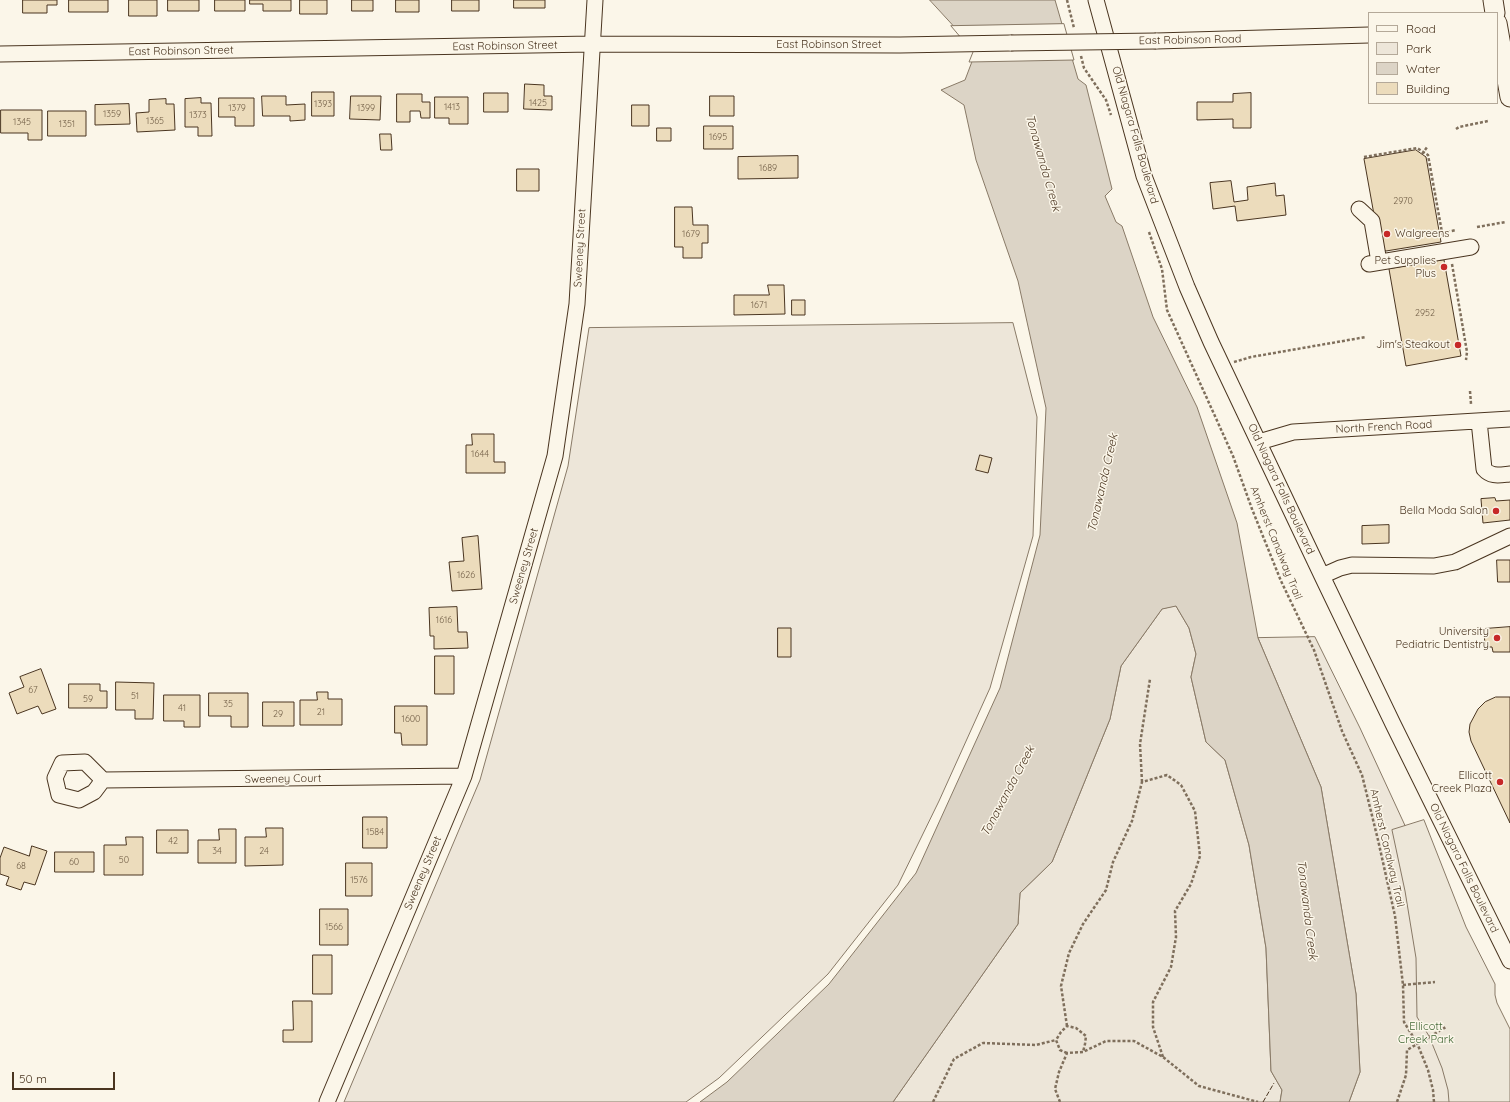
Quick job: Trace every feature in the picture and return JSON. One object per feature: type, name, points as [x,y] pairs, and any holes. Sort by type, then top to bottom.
[{"type":"main road","points":[[1493,0],[1496,12]]},
{"type":"main road","points":[[1500,26],[1510,97]]},
{"type":"street","name":"Sweeney Street","points":[[327,1102],[464,776],[555,456],[577,304],[595,0]]},
{"type":"street","name":"Old Niagara Falls Boulevard","points":[[1096,0],[1144,176],[1165,232],[1211,342],[1392,724],[1510,961]]},
{"type":"street","name":"East Robinson Road","points":[[1011,43],[1156,41],[1368,35]]},
{"type":"street","name":"East Robinson Street","points":[[0,54],[592,44],[900,45],[1011,43]]},
{"type":"street","points":[[1359,209],[1372,221],[1374,263],[1471,247]]},
{"type":"street","name":"North French Road","points":[[1259,442],[1293,432],[1510,419]]},
{"type":"street","points":[[1479,421],[1484,468],[1488,473],[1495,475],[1510,474]]},
{"type":"street","points":[[1322,576],[1340,568],[1352,565],[1434,566],[1455,562],[1510,536]]},
{"type":"street","name":"Sweeney Court","points":[[103,780],[464,776]]},
{"type":"path","points":[[1067,0],[1074,30]]},
{"type":"path","points":[[1080,53],[1084,68],[1106,100],[1113,120]]},
{"type":"path","points":[[1456,129],[1459,126],[1488,121]]},
{"type":"path","points":[[1423,153],[1428,146]]},
{"type":"path","points":[[1364,157],[1417,148],[1428,155],[1443,241]]},
{"type":"path","points":[[1477,227],[1506,222]]},
{"type":"path","name":"Amherst Canalway Trail","points":[[1146,225],[1162,269],[1167,310],[1233,456],[1252,509],[1281,581],[1314,650],[1342,731],[1362,775],[1378,840],[1394,916],[1403,985],[1404,1022],[1417,1044],[1428,1070],[1433,1090],[1434,1102]]},
{"type":"path","points":[[1442,233],[1456,230]]},
{"type":"path","points":[[1451,259],[1467,352],[1466,360]]},
{"type":"path","points":[[1230,363],[1251,357],[1366,337]]},
{"type":"path","points":[[1470,391],[1471,404]]},
{"type":"path","points":[[1067,1026],[1061,986],[1069,953],[1084,924],[1106,890],[1113,862],[1132,821],[1142,782],[1140,744],[1150,679]]},
{"type":"path","points":[[1142,782],[1167,775],[1181,785],[1195,811],[1200,856],[1191,884],[1176,911],[1176,938],[1171,967],[1153,1002],[1153,1027],[1163,1057]]},
{"type":"path","points":[[1403,985],[1435,982]]},
{"type":"path","points":[[933,1102],[954,1059],[984,1043],[1036,1045],[1056,1040],[1067,1026]]},
{"type":"path","points":[[1067,1026],[1076,1028],[1086,1036],[1083,1052]]},
{"type":"path","points":[[1397,1102],[1406,1075],[1407,1050],[1446,1027]]},
{"type":"path","points":[[1056,1040],[1060,1050],[1067,1053],[1083,1052],[1106,1041],[1134,1041],[1163,1057],[1199,1086],[1258,1102]]},
{"type":"path","points":[[1060,1102],[1055,1089],[1059,1072],[1067,1053]]},
{"type":"green space","points":[[1013,323],[1037,417],[1033,536],[990,688],[939,801],[898,885],[828,974],[719,1078],[686,1102],[344,1102],[480,780],[568,466],[589,328]]},
{"type":"green space","points":[[1176,606],[1189,628],[1196,654],[1191,677],[1206,742],[1225,760],[1249,845],[1266,948],[1271,1071],[1282,1090],[1280,1102],[893,1102],[1018,924],[1020,893],[1052,862],[1110,719],[1121,666],[1162,609]]},
{"type":"green space","name":"Ellicott Creek Park","points":[[1315,637],[1360,728],[1510,1053],[1510,1102],[1349,1102],[1360,1072],[1356,994],[1321,787],[1258,638]]},
{"type":"shaded area","points":[[1424,820],[1466,927],[1495,984],[1497,1003],[1510,1029],[1510,1102],[1449,1102],[1448,1090],[1442,1068],[1429,1036],[1417,1017],[1416,958],[1405,891],[1392,830]]},
{"type":"water","name":"Tonawanda Creek","points":[[930,0],[1055,0],[1078,79],[1086,85],[1112,189],[1105,196],[1116,222],[1122,226],[1153,317],[1197,407],[1237,523],[1258,638],[1321,787],[1356,994],[1360,1072],[1349,1102],[1280,1102],[1282,1090],[1271,1071],[1266,948],[1249,845],[1225,760],[1206,742],[1191,677],[1196,654],[1189,628],[1176,606],[1162,609],[1121,666],[1110,719],[1052,862],[1020,893],[1018,924],[893,1102],[700,1102],[727,1082],[829,984],[916,873],[1000,688],[1040,535],[1046,408],[1018,281],[976,160],[964,105],[941,90],[965,80],[976,51]]},
{"type":"pier","points":[[1064,24],[1074,60],[969,62],[973,52],[951,26]]},
{"type":"building","points":[[23,0],[57,0],[57,5],[47,5],[47,13],[23,13]]},
{"type":"building","points":[[69,0],[108,0],[108,12],[69,12]]},
{"type":"building","points":[[129,0],[157,0],[157,16],[129,16]]},
{"type":"building","points":[[168,0],[199,0],[199,11],[168,11]]},
{"type":"building","points":[[215,0],[245,0],[245,11],[215,11]]},
{"type":"building","points":[[250,0],[291,0],[291,11],[263,11],[263,4],[250,4]]},
{"type":"building","points":[[300,0],[327,0],[327,14],[300,14]]},
{"type":"building","points":[[352,0],[373,0],[373,11],[352,11]]},
{"type":"building","points":[[396,0],[419,0],[419,12],[396,12]]},
{"type":"building","points":[[452,0],[479,0],[479,11],[452,11]]},
{"type":"building","points":[[514,0],[545,0],[545,8],[514,8]]},
{"type":"building","points":[[525,84],[544,85],[544,96],[552,96],[552,110],[524,109]]},
{"type":"building","points":[[312,92],[334,92],[334,116],[312,116]]},
{"type":"building","points":[[484,93],[508,93],[508,112],[484,112]]},
{"type":"building","points":[[1251,93],[1251,128],[1233,128],[1233,119],[1197,120],[1197,102],[1233,102],[1233,94]]},
{"type":"building","points":[[397,94],[422,94],[422,102],[430,102],[430,118],[421,118],[420,111],[410,111],[410,122],[397,122]]},
{"type":"building","points":[[262,96],[286,96],[286,105],[305,104],[305,120],[290,121],[290,116],[263,116]]},
{"type":"building","points":[[351,96],[381,96],[380,120],[350,119]]},
{"type":"building","points":[[710,96],[734,96],[734,116],[710,116]]},
{"type":"building","points":[[435,97],[468,97],[468,124],[449,124],[449,118],[435,118]]},
{"type":"building","points":[[201,98],[201,103],[211,103],[212,136],[198,136],[198,127],[185,127],[185,99]]},
{"type":"building","points":[[219,98],[254,98],[254,126],[235,126],[235,117],[219,117]]},
{"type":"building","points":[[166,99],[166,104],[174,104],[175,130],[137,132],[136,113],[149,112],[149,100]]},
{"type":"building","points":[[129,104],[130,124],[95,125],[95,105]]},
{"type":"building","points":[[632,105],[649,105],[649,126],[632,126]]},
{"type":"building","points":[[1,110],[42,110],[42,140],[28,140],[28,133],[1,133]]},
{"type":"building","points":[[48,111],[86,111],[86,136],[48,136]]},
{"type":"building","points":[[704,126],[733,126],[733,149],[704,149]]},
{"type":"building","points":[[657,128],[671,128],[671,141],[657,141]]},
{"type":"building","points":[[380,134],[391,134],[392,150],[381,150]]},
{"type":"building","name":"Walgreens","points":[[1416,150],[1426,157],[1441,242],[1386,251],[1380,248],[1364,159]]},
{"type":"building","points":[[798,156],[798,178],[738,179],[738,157]]},
{"type":"building","points":[[517,169],[539,169],[539,191],[517,191]]},
{"type":"building","points":[[1231,181],[1234,202],[1248,200],[1247,187],[1275,183],[1276,196],[1284,195],[1286,215],[1237,221],[1235,206],[1213,209],[1210,183]]},
{"type":"building","points":[[675,207],[692,207],[693,225],[708,225],[708,243],[702,243],[702,258],[683,258],[683,247],[675,247]]},
{"type":"building","points":[[1444,260],[1461,356],[1406,366],[1389,269]]},
{"type":"building","points":[[768,285],[784,285],[785,314],[734,315],[734,295],[769,295]]},
{"type":"building","points":[[792,300],[805,300],[805,315],[792,315]]},
{"type":"building","points":[[472,434],[494,434],[494,462],[505,462],[505,473],[466,473],[466,445],[472,445]]},
{"type":"building","points":[[980,455],[992,458],[988,473],[976,470]]},
{"type":"building","name":"Bella Moda Salon","points":[[1495,498],[1496,501],[1510,500],[1510,520],[1483,523],[1481,499]]},
{"type":"building","points":[[1389,525],[1389,543],[1362,544],[1362,526]]},
{"type":"building","points":[[478,536],[482,589],[452,591],[449,562],[464,561],[462,538]]},
{"type":"building","points":[[1497,560],[1510,560],[1510,582],[1498,582]]},
{"type":"building","points":[[457,607],[458,632],[467,632],[468,648],[434,649],[434,636],[430,636],[429,608]]},
{"type":"building","name":"University Pediatric Dentistry","points":[[1510,627],[1510,652],[1493,652],[1492,647],[1485,647],[1484,629]]},
{"type":"building","points":[[778,628],[791,628],[791,657],[778,657]]},
{"type":"building","points":[[435,656],[454,656],[454,694],[435,694]]},
{"type":"building","points":[[41,669],[56,709],[42,714],[38,706],[17,714],[9,693],[24,687],[20,677]]},
{"type":"building","points":[[116,682],[154,683],[153,719],[135,719],[135,710],[116,710]]},
{"type":"building","points":[[69,684],[100,684],[100,691],[107,691],[107,708],[69,708]]},
{"type":"building","points":[[317,692],[328,692],[328,699],[342,699],[342,725],[300,725],[300,700],[317,700]]},
{"type":"building","points":[[209,693],[248,693],[248,727],[231,727],[231,716],[209,716]]},
{"type":"building","points":[[164,695],[200,695],[200,727],[184,727],[184,721],[164,721]]},
{"type":"building","name":"Ellicott Creek Plaza","points":[[1496,697],[1510,697],[1510,823],[1471,741],[1469,732],[1470,724],[1478,709],[1485,702]]},
{"type":"building","points":[[263,702],[294,702],[294,726],[263,726]]},
{"type":"building","points":[[395,706],[427,706],[427,745],[402,745],[401,733],[395,733]]},
{"type":"building","points":[[363,817],[387,817],[387,848],[363,848]]},
{"type":"building","points":[[266,828],[283,828],[283,865],[245,866],[245,837],[266,837]]},
{"type":"building","points":[[219,829],[236,829],[236,863],[198,863],[198,840],[219,840]]},
{"type":"building","points":[[157,830],[188,830],[188,853],[157,853]]},
{"type":"building","points":[[126,837],[143,837],[143,875],[104,875],[104,845],[126,845]]},
{"type":"building","points":[[32,846],[47,851],[35,885],[24,882],[21,890],[6,885],[9,877],[0,874],[0,858],[4,847],[29,856]]},
{"type":"building","points":[[55,852],[94,852],[94,872],[55,872]]},
{"type":"building","points":[[346,863],[372,863],[372,896],[346,896]]},
{"type":"building","points":[[320,909],[348,909],[348,945],[320,945]]},
{"type":"building","points":[[313,955],[332,955],[332,994],[313,994]]},
{"type":"building","points":[[293,1001],[312,1001],[312,1042],[283,1042],[283,1030],[293,1030]]},
{"type":"fence","points":[[1263,1102],[1274,1083]]},
{"type":"place","name":"Walgreens","points":[[1387,234]]},
{"type":"place","name":"Pet Supplies Plus","points":[[1444,267]]},
{"type":"place","name":"Jim's Steakout","points":[[1458,345]]},
{"type":"place","name":"Bella Moda Salon","points":[[1496,511]]},
{"type":"place","name":"University Pediatric Dentistry","points":[[1497,638]]},
{"type":"place","name":"Ellicott Creek Plaza","points":[[1500,782]]}]
